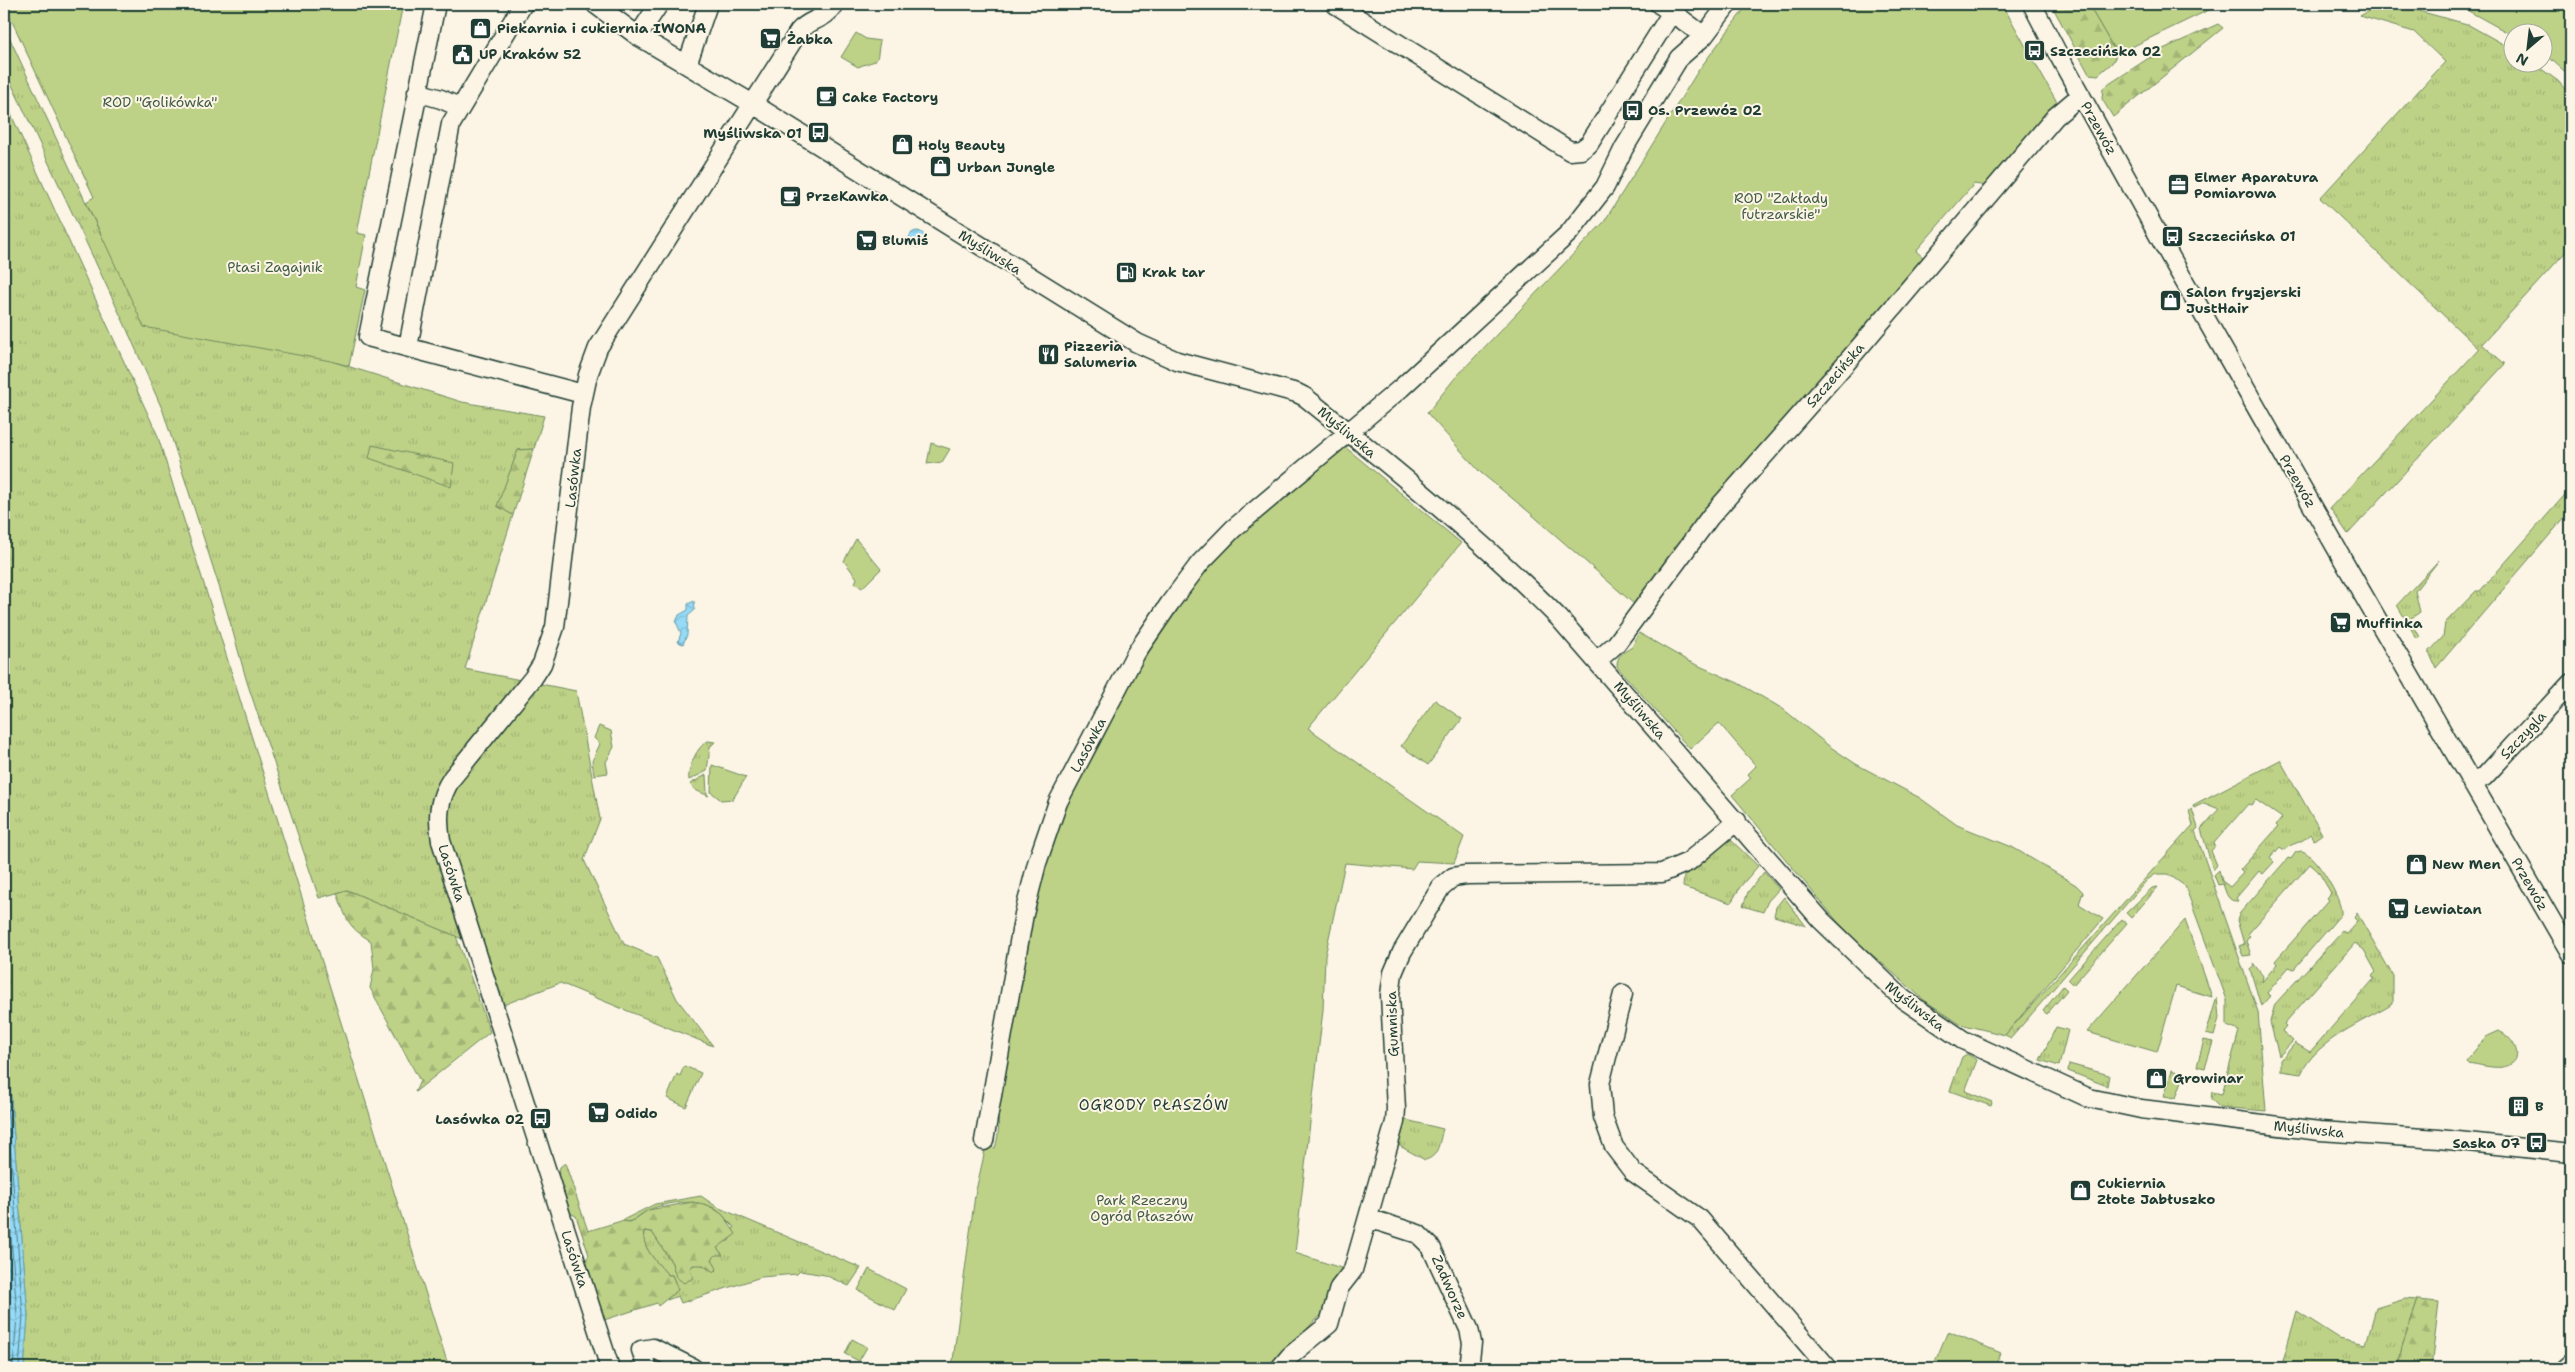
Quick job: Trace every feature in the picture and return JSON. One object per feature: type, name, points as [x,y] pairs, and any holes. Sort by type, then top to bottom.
[{"type":"street","points":[[436,4],[416,92],[368,337],[583,394],[592,361],[610,326],[799,31],[806,25],[826,16],[833,6]]},
{"type":"street","points":[[408,347],[451,124],[459,107],[523,4]]},
{"type":"street","name":"Myśliwska","points":[[595,4],[638,36],[754,104],[1137,343],[1178,361],[1297,393],[1349,433],[1434,504],[1535,594],[1737,821],[1821,920],[1903,999],[1963,1040],[2088,1098],[2141,1110],[2320,1131],[2439,1139],[2571,1153]]},
{"type":"street","points":[[687,66],[708,4]]},
{"type":"street","points":[[1335,4],[1570,151],[1581,150],[1589,144],[1669,6],[1704,36]]},
{"type":"street","name":"Lasówka","points":[[984,1141],[1024,914],[1037,863],[1058,802],[1136,653],[1200,563],[1233,529],[1349,433],[1569,234],[1605,187],[1624,148],[1679,58],[1704,36],[1728,4]]},
{"type":"street","name":"Przewóz","points":[[2032,4],[2081,96],[2472,784],[2571,954]]},
{"type":"street","points":[[638,36],[656,7]]},
{"type":"street","points":[[416,92],[441,99],[459,107]]},
{"type":"street","name":"Szczecińska","points":[[1596,661],[1616,644],[1710,517],[1852,356],[2056,117],[2081,96]]},
{"type":"street","name":"Lasówka","points":[[583,394],[556,617],[550,644],[533,678],[444,790],[438,810],[438,824],[441,841],[610,1368]]},
{"type":"street","name":"Szczygla","points":[[2472,784],[2484,776],[2571,682]]},
{"type":"street","name":"Gumniska","points":[[1280,1368],[1290,1356],[1330,1323],[1339,1288],[1353,1270],[1395,1122],[1390,983],[1402,952],[1441,887],[1453,877],[1466,875],[1662,873],[1688,862],[1737,821]]},
{"type":"street","points":[[1623,994],[1600,1084],[1603,1117],[1614,1147],[1633,1172],[1700,1220],[1828,1368]]},
{"type":"street","name":"Zadworze","points":[[1368,1218],[1418,1234],[1431,1247],[1469,1329],[1472,1343],[1469,1368]]},
{"type":"street","points":[[647,1368],[641,1350],[647,1348],[653,1348],[687,1366]]},
{"type":"street","points":[[2564,1368],[2571,1362]]},
{"type":"green space","points":[[4,4],[403,4],[357,233],[366,235],[356,287],[365,290],[349,366],[331,361],[144,327],[86,202],[94,197]]},
{"type":"green space","name":"ROD \"Zakłady futrzarskie\"","points":[[1748,4],[2002,4],[2058,104],[1987,186],[1974,184],[1916,251],[1925,259],[1725,486],[1634,604],[1529,512],[1480,472],[1427,413],[1455,378],[1604,222],[1698,71]]},
{"type":"green space","points":[[2051,4],[2088,4],[2117,54],[2112,63],[2098,75],[2089,74]]},
{"type":"green space","points":[[2088,4],[2221,4],[2117,54]]},
{"type":"green space","points":[[2441,4],[2571,4],[2571,77],[2552,60],[2552,22],[2502,22],[2502,29],[2463,8]]},
{"type":"green space","points":[[2375,7],[2415,10],[2467,24],[2502,43],[2502,72],[2546,72],[2558,81],[2571,96],[2571,246],[2482,344],[2505,364],[2348,534],[2330,508],[2479,349],[2320,198],[2445,62],[2414,32],[2360,16]]},
{"type":"green space","points":[[2218,24],[2223,28],[2113,117],[2102,99],[2103,88],[2161,50]]},
{"type":"green space","points":[[4,26],[101,235],[331,361],[462,402],[544,416],[534,449],[518,450],[498,506],[513,515],[465,669],[576,691],[600,819],[584,860],[624,944],[657,958],[677,999],[713,1046],[560,983],[503,1005],[481,947],[347,890],[319,898],[247,682],[227,611],[163,411],[125,325],[4,68]]},
{"type":"green space","points":[[856,33],[866,39],[880,41],[876,60],[858,67],[841,57]]},
{"type":"green space","points":[[4,99],[157,434],[449,1368],[24,1368],[28,1316],[4,1010]]},
{"type":"green space","name":"Park Rzeczny Ogród Płaszów","points":[[1339,442],[1461,543],[1308,728],[1464,837],[1454,863],[1417,861],[1412,869],[1345,863],[1325,956],[1323,1010],[1295,1253],[1347,1270],[1324,1314],[1315,1320],[1273,1368],[952,1368],[975,1195],[986,1146],[995,1148],[998,1137],[996,1105],[1038,863],[1137,654],[1213,553]]},
{"type":"green space","points":[[931,443],[950,449],[942,462],[927,464]]},
{"type":"green space","points":[[372,445],[454,463],[451,487],[369,458]]},
{"type":"green space","points":[[534,449],[513,515],[497,506],[518,450]]},
{"type":"green space","points":[[2571,488],[2571,510],[2436,668],[2429,652],[2443,637],[2445,623],[2476,591],[2480,591]]},
{"type":"green space","points":[[856,539],[881,569],[862,588],[855,583],[857,578],[844,561]]},
{"type":"green space","points":[[2439,560],[2415,591],[2420,612],[2410,619],[2420,637],[2417,639],[2397,605]]},
{"type":"green space","points":[[1639,633],[1688,661],[1738,683],[1783,709],[1829,746],[1856,764],[1920,798],[1957,825],[2012,847],[2076,885],[2083,892],[2079,904],[2103,919],[2005,1035],[1960,1024],[1924,1000],[1861,945],[1837,921],[1732,795],[1751,778],[1748,774],[1756,766],[1719,723],[1690,749],[1617,667],[1619,657],[1632,647]]},
{"type":"green space","points":[[1435,700],[1462,719],[1428,765],[1401,746]]},
{"type":"green space","points":[[599,726],[611,731],[614,747],[606,762],[608,773],[594,775],[592,761],[600,744],[594,738]]},
{"type":"green space","points":[[708,741],[715,742],[710,747],[707,771],[689,780],[694,758],[700,748]]},
{"type":"green space","points":[[2280,760],[2322,834],[2314,840],[2310,834],[2284,850],[2280,847],[2270,858],[2274,862],[2263,874],[2259,871],[2236,898],[2238,901],[2231,900],[2227,896],[2223,884],[2218,885],[2214,875],[2219,870],[2222,881],[2230,887],[2243,873],[2240,870],[2278,827],[2276,825],[2282,818],[2256,800],[2251,805],[2248,804],[2214,843],[2215,846],[2211,851],[2217,865],[2213,870],[2201,829],[2219,809],[2204,803],[2194,808],[2193,805]]},
{"type":"green space","points":[[712,765],[746,777],[733,799],[721,800],[711,792]]},
{"type":"green space","points":[[706,775],[707,794],[709,796],[695,790],[690,784]]},
{"type":"green space","points":[[2192,809],[2198,828],[2195,831],[2258,1012],[2266,1111],[2219,1107],[2211,1099],[2212,1092],[2222,1094],[2239,1031],[2227,1026],[2227,1000],[2185,886],[2168,874],[2156,874],[2147,880],[2011,1038],[2005,1035],[2193,825],[2189,811]]},
{"type":"green space","points":[[1730,839],[1758,866],[1740,887],[1731,903],[1683,887],[1684,875],[1696,869]]},
{"type":"green space","points":[[2302,851],[2314,860],[2327,878],[2338,899],[2341,914],[2294,969],[2289,967],[2267,993],[2270,996],[2261,1006],[2250,969],[2254,965],[2253,963],[2263,976],[2262,982],[2277,964],[2275,961],[2329,900],[2327,898],[2331,893],[2318,871],[2310,864],[2248,934],[2250,936],[2246,941],[2251,955],[2243,956],[2239,946],[2244,944],[2237,920],[2240,913],[2288,858],[2291,859],[2296,852]]},
{"type":"green space","points":[[1764,872],[1779,889],[1768,901],[1763,912],[1743,906],[1748,892]]},
{"type":"green space","points":[[2158,887],[2131,918],[2126,913],[2152,888]]},
{"type":"green space","points":[[347,890],[456,936],[490,1032],[415,1092],[420,1081],[370,988],[374,969],[371,941],[357,931],[348,921],[337,893]]},
{"type":"green space","points":[[1784,897],[1806,926],[1774,916],[1776,907]]},
{"type":"green space","points":[[2357,913],[2393,976],[2393,1004],[2341,1033],[2317,1051],[2301,1074],[2281,1071],[2281,1060],[2295,1043],[2310,1052],[2374,979],[2372,976],[2376,972],[2364,950],[2355,943],[2284,1024],[2286,1026],[2282,1031],[2293,1041],[2279,1056],[2270,1022],[2275,1004],[2342,931],[2346,933],[2357,921],[2354,918]]},
{"type":"green space","points":[[2122,919],[2127,923],[2073,985],[2068,980]]},
{"type":"green space","points":[[2185,920],[2212,997],[2176,986],[2157,1052],[2087,1032]]},
{"type":"green space","points":[[2063,986],[2067,990],[2047,1014],[2043,1011]]},
{"type":"green space","points":[[2217,997],[2219,1018],[2214,1036],[2206,1034]]},
{"type":"green space","points":[[2056,1027],[2068,1030],[2059,1066],[2040,1060]]},
{"type":"green space","points":[[2498,1031],[2508,1037],[2515,1047],[2517,1053],[2513,1063],[2498,1067],[2467,1063],[2466,1061],[2487,1036]]},
{"type":"green space","points":[[2204,1040],[2213,1042],[2205,1068],[2197,1066]]},
{"type":"green space","points":[[1967,1054],[1977,1060],[1965,1091],[1992,1102],[1991,1106],[1950,1091],[1962,1057]]},
{"type":"green space","points":[[2069,1064],[2109,1075],[2107,1086],[2068,1071]]},
{"type":"green space","points":[[684,1066],[701,1073],[686,1107],[667,1098],[677,1074],[680,1076]]},
{"type":"green space","points":[[2172,1070],[2184,1075],[2176,1098],[2164,1096]]},
{"type":"green space","points":[[1402,1119],[1443,1129],[1438,1148],[1433,1156],[1425,1160],[1398,1145],[1396,1139]]},
{"type":"green space","points":[[565,1163],[588,1231],[621,1221],[631,1222],[648,1210],[693,1202],[713,1208],[723,1215],[736,1234],[717,1248],[723,1255],[716,1255],[712,1259],[717,1269],[714,1272],[703,1265],[693,1265],[690,1269],[693,1278],[684,1283],[676,1277],[672,1263],[652,1232],[644,1231],[647,1249],[668,1275],[672,1275],[678,1290],[658,1306],[657,1303],[604,1320],[585,1262],[589,1255],[576,1216],[570,1213],[558,1177],[560,1167]]},
{"type":"green space","points":[[701,1196],[717,1207],[861,1268],[849,1286],[825,1275],[800,1271],[797,1274],[761,1277],[681,1303],[678,1296],[667,1300],[671,1294],[678,1290],[672,1275],[668,1275],[647,1249],[644,1231],[652,1232],[672,1263],[674,1271],[690,1269],[693,1265],[700,1264],[707,1268],[716,1269],[712,1259],[716,1254],[722,1254],[717,1248],[722,1242],[729,1241],[734,1227],[714,1208],[689,1202],[661,1206],[645,1212],[631,1221],[621,1221],[655,1204]]},
{"type":"green space","points":[[869,1269],[906,1289],[895,1310],[858,1290]]},
{"type":"green space","points":[[2405,1299],[2418,1300],[2402,1347],[2398,1368],[2281,1368],[2297,1311],[2339,1338],[2366,1344],[2376,1308]]},
{"type":"green space","points":[[2418,1300],[2439,1302],[2431,1368],[2398,1368],[2402,1347]]},
{"type":"green space","points":[[1948,1331],[2001,1353],[1994,1368],[1944,1368],[1934,1364]]},
{"type":"green space","points":[[852,1339],[867,1347],[859,1361],[845,1354]]},
{"type":"water","points":[[914,231],[920,231],[925,236],[923,245],[914,247],[909,242],[909,236]]},
{"type":"water","points":[[694,601],[695,610],[688,616],[687,635],[683,644],[678,642],[681,633],[676,622],[679,615],[688,610],[688,604]]},
{"type":"water","points":[[4,1010],[28,1316],[24,1368],[4,1368]]},
{"type":"place","name":"Piekarnia i cukiernia IWONA","points":[[481,28]]},
{"type":"place","name":"Żabka","points":[[771,39]]},
{"type":"place","name":"Szczecińska 02","points":[[2034,51]]},
{"type":"place","name":"UP Kraków 52","points":[[463,54]]},
{"type":"place","name":"Cake Factory","points":[[826,97]]},
{"type":"place","name":"Os. Przewóz 02","points":[[1632,110]]},
{"type":"place","name":"Myśliwska 01","points":[[818,133]]},
{"type":"place","name":"Holy Beauty","points":[[902,145]]},
{"type":"place","name":"Urban Jungle","points":[[941,167]]},
{"type":"place","name":"Elmer Aparatura Pomiarowa","points":[[2178,185]]},
{"type":"place","name":"PrzeKawka","points":[[790,196]]},
{"type":"place","name":"Szczecińska 01","points":[[2172,236]]},
{"type":"place","name":"Blumiś","points":[[866,240]]},
{"type":"place","name":"Krak tar","points":[[1126,272]]},
{"type":"place","name":"Salon fryzjerski JustHair","points":[[2170,300]]},
{"type":"place","name":"Pizzeria Salumeria","points":[[1048,354]]},
{"type":"place","name":"Muffinka","points":[[2340,623]]},
{"type":"place","name":"New Men","points":[[2416,864]]},
{"type":"place","name":"Lewiatan","points":[[2398,909]]},
{"type":"place","name":"Growinar","points":[[2157,1078]]},
{"type":"place","name":"B","points":[[2519,1106]]},
{"type":"place","name":"Odido","points":[[599,1113]]},
{"type":"place","name":"Lasówka 02","points":[[540,1119]]},
{"type":"place","name":"Saska 07","points":[[2536,1143]]},
{"type":"place","name":"Cukiernia Złote Jabłuszko","points":[[2081,1191]]},
{"type":"district","name":"OGRODY PŁASZÓW","points":[[1154,1105]]},
{"type":"park label","name":"ROD \"Golikówka\"","points":[[160,102]]},
{"type":"park label","name":"Ptasi Zagajnik","points":[[275,267]]}]
